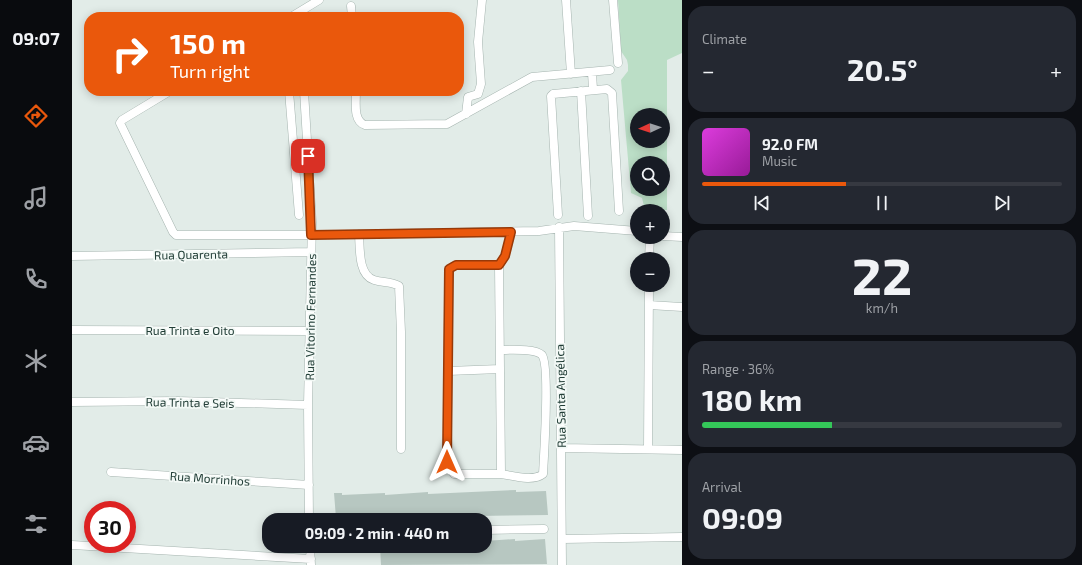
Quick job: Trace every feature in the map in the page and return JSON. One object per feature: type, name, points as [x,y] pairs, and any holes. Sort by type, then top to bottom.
[{"type":"street","points":[[303,12],[319,0]]},
{"type":"street","points":[[466,114],[468,97],[478,94],[481,84],[478,42],[482,0]]},
{"type":"street","points":[[566,0],[571,74]]},
{"type":"street","points":[[613,0],[618,63]]},
{"type":"street","points":[[350,6],[351,12]]},
{"type":"street","points":[[356,96],[357,118],[361,124],[447,124],[532,77],[610,70]]},
{"type":"street","points":[[592,72],[593,90]]},
{"type":"street","points":[[558,215],[551,96],[553,94],[607,89],[612,93],[618,211]]},
{"type":"street","points":[[581,91],[588,216]]},
{"type":"street","points":[[162,96],[122,120],[120,123],[173,232],[180,236],[511,232],[539,231],[574,226],[627,226],[630,228]]},
{"type":"street","points":[[289,96],[299,215]]},
{"type":"street","name":"Rua Vitorino Fernandes","points":[[304,96],[310,185],[311,235],[308,405],[309,513]]},
{"type":"street","name":"Rua Santa Angélica","points":[[559,227],[563,540],[562,565]]},
{"type":"street","points":[[502,474],[499,265],[505,256],[511,232]]},
{"type":"street","points":[[359,234],[361,262],[366,275],[374,280],[392,282],[399,286],[401,332],[401,449]]},
{"type":"street","points":[[670,236],[682,237]]},
{"type":"street","name":"Rua Quarenta","points":[[72,256],[311,252]]},
{"type":"street","points":[[499,265],[456,265],[449,269],[447,462],[454,474],[502,474],[531,478],[543,474],[546,386],[545,363],[542,356],[536,351],[500,350]]},
{"type":"street","points":[[648,449],[649,292]]},
{"type":"street","points":[[649,305],[682,307]]},
{"type":"street","name":"Rua Trinta e Oito","points":[[72,330],[309,331]]},
{"type":"street","points":[[448,371],[500,370]]},
{"type":"street","name":"Rua Trinta e Seis","points":[[72,402],[178,401],[308,405]]},
{"type":"street","points":[[561,448],[682,450]]},
{"type":"street","name":"Rua Morrinhos","points":[[111,472],[309,485]]},
{"type":"street","points":[[492,530],[544,529]]},
{"type":"street","points":[[563,540],[682,537]]},
{"type":"street","points":[[72,544],[311,562]]},
{"type":"green space","points":[[618,0],[682,0],[682,53],[667,60],[667,108],[630,108],[630,148],[667,148],[667,156],[630,156],[630,182],[621,80],[628,71],[627,60],[621,51]]},
{"type":"green space","points":[[638,196],[667,196],[667,204],[644,204],[642,198]]},
{"type":"building","points":[[516,490],[516,492],[546,491],[548,515],[492,516],[492,513],[336,513],[334,493],[342,493],[342,495],[385,493],[385,495],[428,492],[428,494]]},
{"type":"building","points":[[545,539],[547,564],[381,565],[380,553],[492,553],[492,541]]},
{"type":"route","points":[[308,156],[312,222],[311,235],[511,232],[505,256],[499,265],[456,265],[449,269],[447,462]]}]
